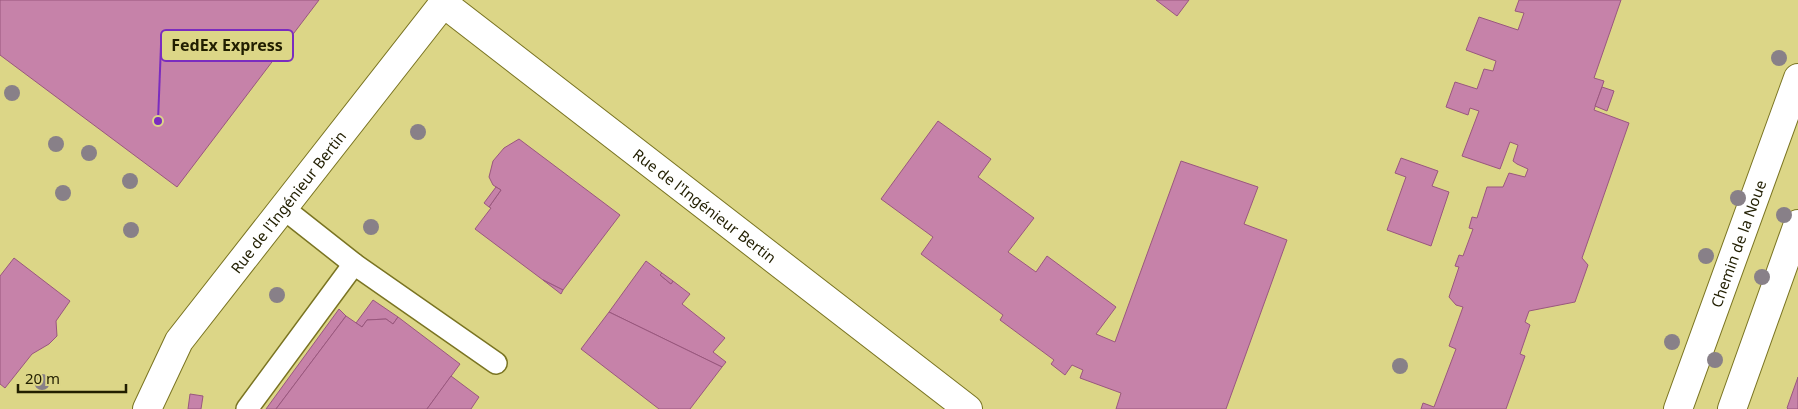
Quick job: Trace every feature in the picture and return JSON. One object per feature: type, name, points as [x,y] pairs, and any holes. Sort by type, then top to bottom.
[{"type":"street","name":"Rue de l'Ingénieur Bertin","points":[[148,409],[179,341],[444,2],[968,409]]},
{"type":"street","name":"Chemin de la Noue","points":[[1678,409],[1798,78]]},
{"type":"street","points":[[1732,409],[1797,229]]},
{"type":"lane","points":[[283,208],[354,264],[496,363]]},
{"type":"lane","points":[[247,409],[354,264]]},
{"type":"building","points":[[0,0],[319,0],[177,187],[0,55]]},
{"type":"building","points":[[1156,0],[1189,0],[1177,16]]},
{"type":"building","points":[[1519,0],[1621,0],[1594,78],[1604,81],[1594,110],[1629,123],[1582,258],[1588,265],[1575,302],[1529,311],[1525,322],[1530,325],[1520,354],[1525,356],[1506,409],[1421,409],[1423,403],[1434,407],[1456,349],[1449,346],[1463,307],[1456,305],[1449,297],[1459,267],[1455,266],[1459,255],[1463,256],[1473,229],[1469,228],[1472,217],[1477,218],[1487,187],[1503,187],[1509,173],[1525,177],[1528,169],[1513,161],[1518,145],[1510,142],[1500,169],[1462,156],[1479,111],[1470,108],[1468,115],[1446,107],[1455,82],[1477,89],[1484,69],[1493,71],[1496,61],[1466,50],[1479,17],[1518,30],[1524,13],[1515,11]]},
{"type":"building","points":[[1602,87],[1614,91],[1607,111],[1595,106]]},
{"type":"building","points":[[938,121],[991,159],[978,177],[1034,218],[1008,252],[1036,272],[1047,256],[1116,307],[1096,334],[1115,342],[1181,161],[1258,187],[1244,224],[1287,240],[1226,409],[1116,409],[1121,393],[1080,378],[1083,370],[1072,365],[1065,375],[1051,364],[1054,360],[1000,320],[1003,315],[921,254],[933,237],[881,199]]},
{"type":"building","points":[[519,139],[620,215],[563,290],[543,280],[475,229],[491,208],[489,207],[501,190],[493,185],[489,177],[493,161],[504,148]]},
{"type":"building","points":[[1401,158],[1438,171],[1432,186],[1449,192],[1431,246],[1387,230],[1406,177],[1395,173]]},
{"type":"building","points":[[496,187],[501,190],[489,207],[484,203]]},
{"type":"building","points":[[14,258],[70,301],[56,321],[57,336],[49,344],[32,354],[5,388],[0,384],[0,276]]},
{"type":"building","points":[[646,261],[662,273],[660,275],[671,284],[673,281],[690,294],[682,304],[725,338],[713,352],[726,362],[722,367],[609,312]]},
{"type":"building","points":[[662,273],[673,281],[671,284],[660,275]]},
{"type":"building","points":[[543,280],[563,290],[561,294]]},
{"type":"building","points":[[373,300],[398,317],[393,324],[386,319],[367,320],[362,327],[356,323]]},
{"type":"building","points":[[339,309],[346,316],[276,409],[266,409]]},
{"type":"building","points":[[609,312],[722,367],[690,409],[659,409],[581,349]]},
{"type":"building","points":[[346,316],[362,327],[367,320],[386,319],[393,324],[398,317],[460,364],[427,409],[276,409]]},
{"type":"building","points":[[451,376],[479,397],[471,409],[427,409]]},
{"type":"building","points":[[1798,377],[1798,409],[1788,409],[1787,408]]},
{"type":"building","points":[[190,394],[203,396],[201,409],[188,409]]},
{"type":"place","name":"FedEx Express","points":[[158,121]]}]
